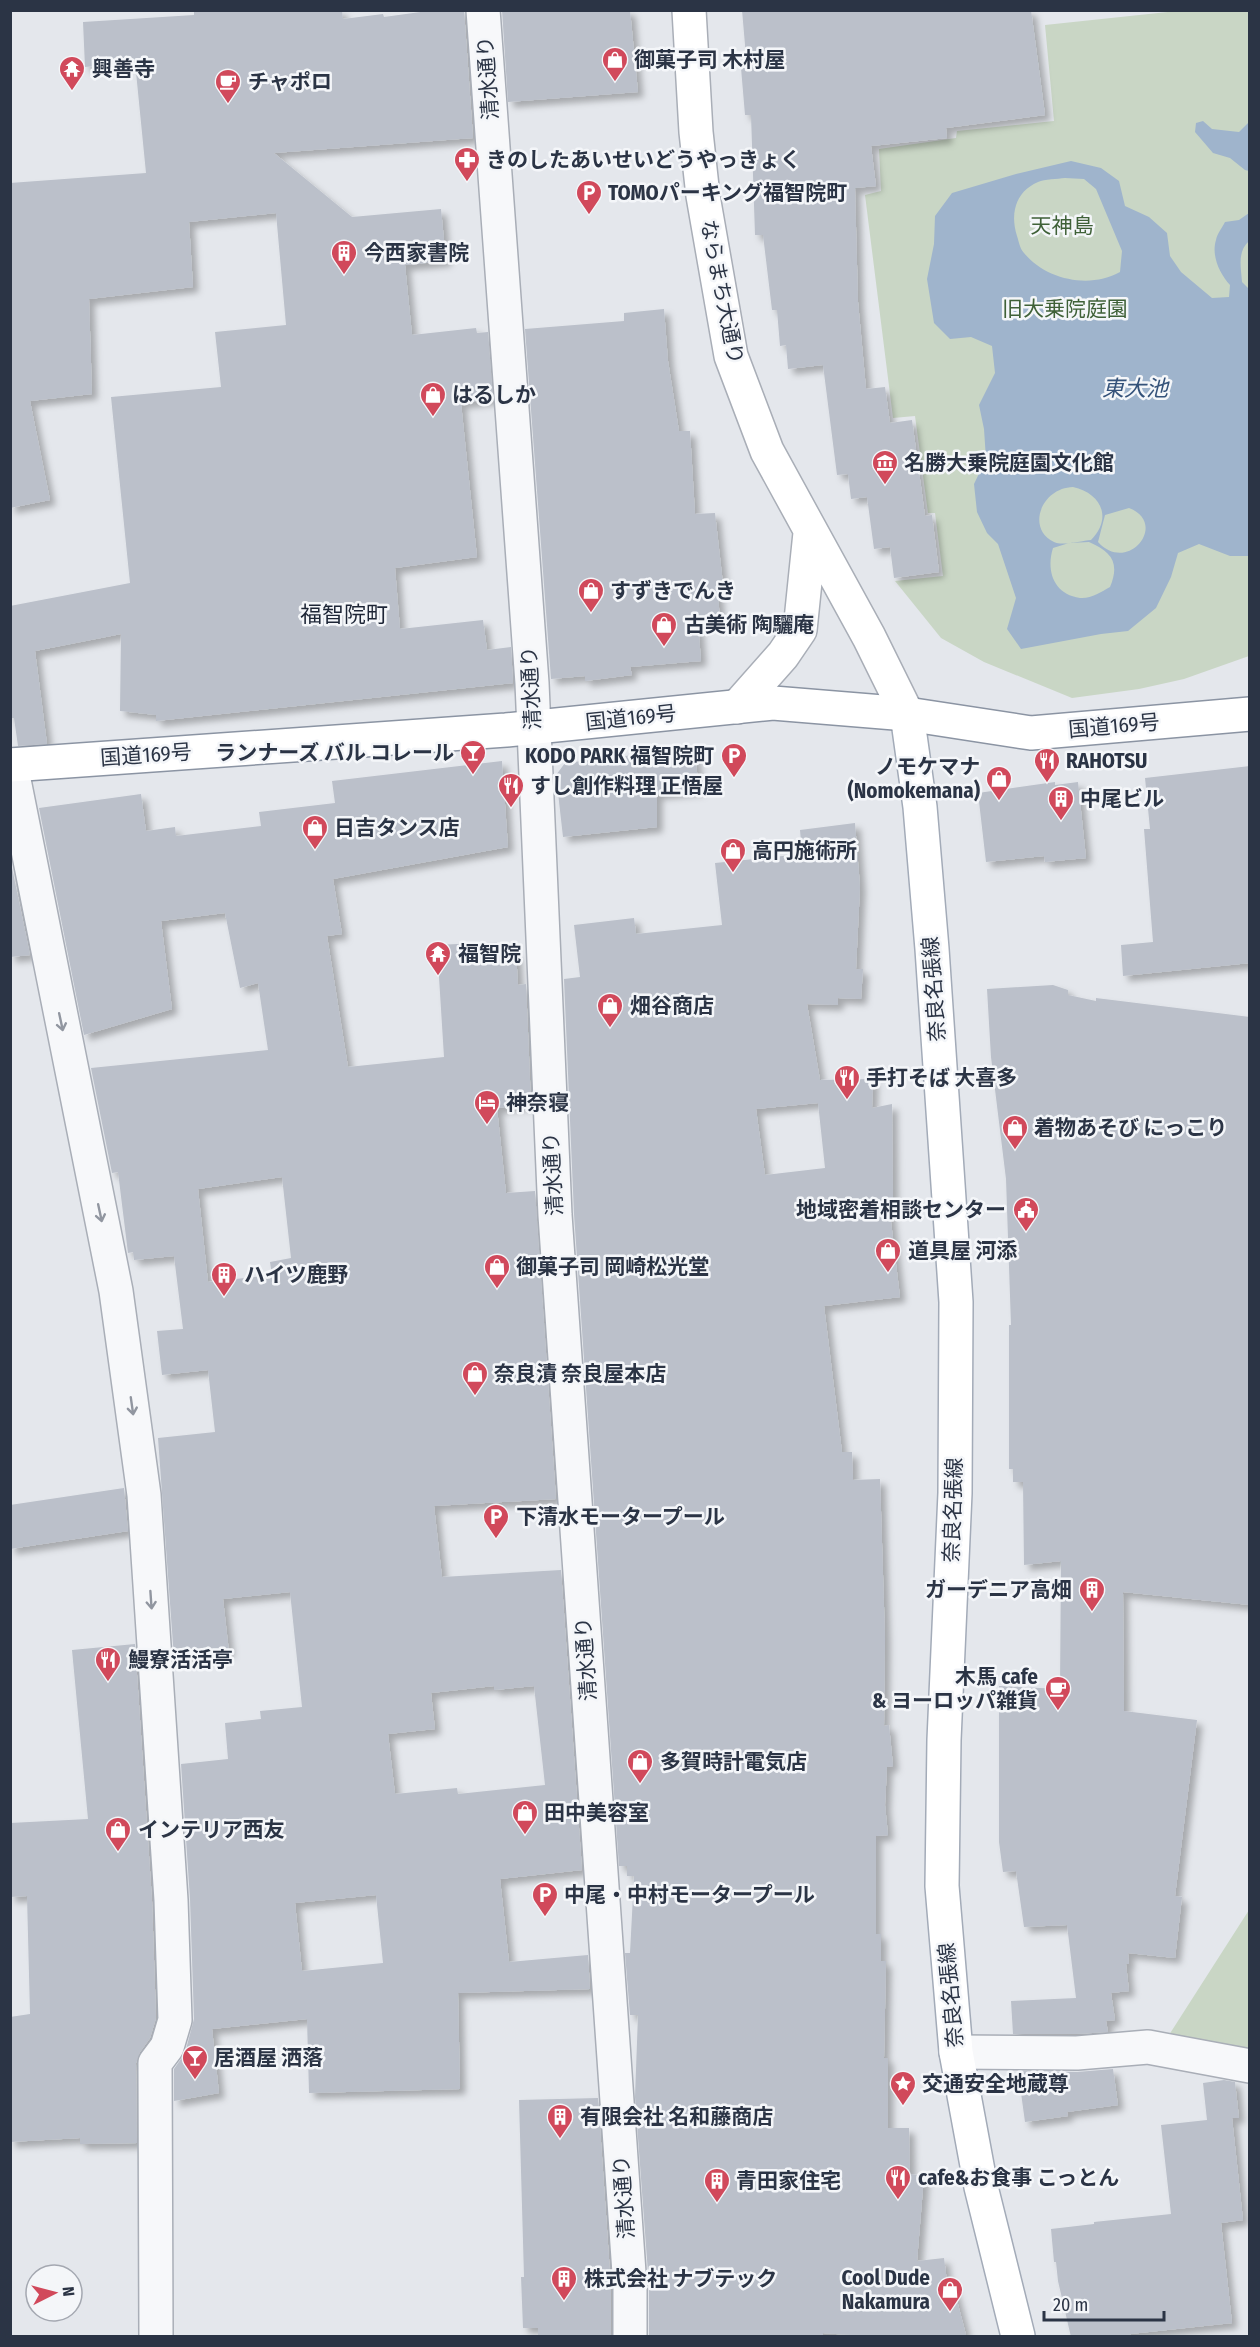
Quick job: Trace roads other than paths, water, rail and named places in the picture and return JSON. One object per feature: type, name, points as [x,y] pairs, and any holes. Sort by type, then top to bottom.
[{"type":"main road","name":"ならまち大通り","points":[[689,10],[696,132],[703,196],[731,356],[767,451],[869,637],[907,714]]},
{"type":"main road","points":[[737,707],[783,655],[800,630],[810,533]]},
{"type":"main road","name":"国道169号","points":[[11,765],[533,728],[773,703],[907,714],[1030,733],[1250,714]]},
{"type":"main road","name":"奈良名張線","points":[[907,714],[920,807],[956,1302],[955,1493],[944,1740],[942,1886],[956,2052],[981,2187],[1018,2337]]},
{"type":"street","name":"清水通り","points":[[483,10],[532,683],[555,1215],[630,2287],[630,2337]]},
{"type":"street","points":[[11,765],[116,1291],[144,1495],[171,1900],[175,2020],[167,2047],[155,2063],[156,2337]]},
{"type":"street","points":[[956,2052],[1077,2053],[1149,2047],[1250,2066]]},
{"type":"water","points":[[1203,121],[1212,129],[1239,132],[1249,122],[1249,171],[1230,158],[1213,153],[1195,132],[1196,123]]},
{"type":"water","name":"東大池","points":[[1071,161],[1101,168],[1119,181],[1125,206],[1149,217],[1167,233],[1170,256],[1181,272],[1212,298],[1229,297],[1230,285],[1223,276],[1216,258],[1217,236],[1225,222],[1239,220],[1249,213],[1249,241],[1241,255],[1241,265],[1242,282],[1250,290],[1249,556],[1230,556],[1199,544],[1178,553],[1171,577],[1156,608],[1128,631],[1021,649],[1007,629],[1016,598],[998,544],[987,533],[977,512],[974,484],[986,459],[984,429],[979,405],[995,373],[992,346],[971,337],[950,339],[934,323],[927,279],[934,244],[935,216],[952,193]],"holes":[[[1062,178],[1084,179],[1096,189],[1122,251],[1120,272],[1095,280],[1069,279],[1044,270],[1023,251],[1014,220],[1019,198],[1030,186],[1038,182]],[[1073,487],[1083,490],[1091,495],[1101,508],[1102,515],[1098,532],[1091,540],[1072,543],[1089,542],[1103,550],[1112,559],[1114,571],[1110,587],[1096,595],[1080,598],[1063,592],[1051,572],[1053,548],[1068,543],[1054,542],[1045,536],[1039,519],[1046,501],[1062,489]],[[1129,508],[1140,515],[1145,524],[1145,534],[1140,543],[1132,550],[1121,553],[1110,551],[1098,542],[1105,515]]]},
{"type":"place","name":"御菓子司 木村屋","points":[[615,83]]},
{"type":"place","name":"興善寺","points":[[72,92]]},
{"type":"place","name":"チャポロ","points":[[228,105]]},
{"type":"place","name":"きのしたあいせいどうやっきょく","points":[[467,183]]},
{"type":"place","name":"TOMOパーキング福智院町","points":[[589,216]]},
{"type":"place","name":"今西家書院","points":[[344,276]]},
{"type":"place","name":"はるしか","points":[[433,418]]},
{"type":"place","name":"名勝大乗院庭園文化館","points":[[885,486]]},
{"type":"place","name":"すずきでんき","points":[[591,614]]},
{"type":"place","name":"古美術 陶驪庵","points":[[664,648]]},
{"type":"place","name":"ランナーズ バル コレール","points":[[473,776]]},
{"type":"place","name":"KODO PARK 福智院町","points":[[734,779]]},
{"type":"place","name":"RAHOTSU","points":[[1047,784]]},
{"type":"place","name":"ノモケマナ (Nomokemana)","points":[[999,802]]},
{"type":"place","name":"すし創作料理 正悟屋","points":[[511,809]]},
{"type":"place","name":"中尾ビル","points":[[1061,822]]},
{"type":"place","name":"日吉タンス店","points":[[315,851]]},
{"type":"place","name":"高円施術所","points":[[733,874]]},
{"type":"place","name":"福智院","points":[[438,977]]},
{"type":"place","name":"畑谷商店","points":[[610,1029]]},
{"type":"place","name":"手打そば 大喜多","points":[[847,1101]]},
{"type":"place","name":"神奈寝","points":[[487,1126]]},
{"type":"place","name":"着物あそび にっこり","points":[[1015,1151]]},
{"type":"place","name":"地域密着相談センター","points":[[1026,1233]]},
{"type":"place","name":"道具屋 河添","points":[[888,1274]]},
{"type":"place","name":"御菓子司 岡崎松光堂","points":[[497,1290]]},
{"type":"place","name":"ハイツ鹿野","points":[[224,1298]]},
{"type":"place","name":"奈良漬 奈良屋本店","points":[[475,1397]]},
{"type":"place","name":"下清水モータープール","points":[[496,1540]]},
{"type":"place","name":"ガーデニア高畑","points":[[1092,1613]]},
{"type":"place","name":"鰻寮活活亭","points":[[108,1683]]},
{"type":"place","name":"木馬 cafe & ヨーロッパ雑貨","points":[[1058,1712]]},
{"type":"place","name":"多賀時計電気店","points":[[640,1785]]},
{"type":"place","name":"田中美容室","points":[[525,1836]]},
{"type":"place","name":"インテリア西友","points":[[118,1853]]},
{"type":"place","name":"中尾・中村モータープール","points":[[545,1918]]},
{"type":"place","name":"居酒屋 洒落","points":[[195,2081]]},
{"type":"place","name":"交通安全地蔵尊","points":[[903,2107]]},
{"type":"place","name":"有限会社 名和藤商店","points":[[560,2140]]},
{"type":"place","name":"cafe&お食事 こっとん","points":[[898,2201]]},
{"type":"place","name":"青田家住宅","points":[[717,2204]]},
{"type":"place","name":"株式会社 ナブテック","points":[[564,2302]]},
{"type":"place","name":"Cool Dude Nakamura","points":[[950,2313]]},
{"type":"district","name":"福智院町","points":[[344,614]]},
{"type":"park label","name":"天神島","points":[[1062,226]]},
{"type":"park label","name":"旧大乗院庭園","points":[[1065,309]]}]
